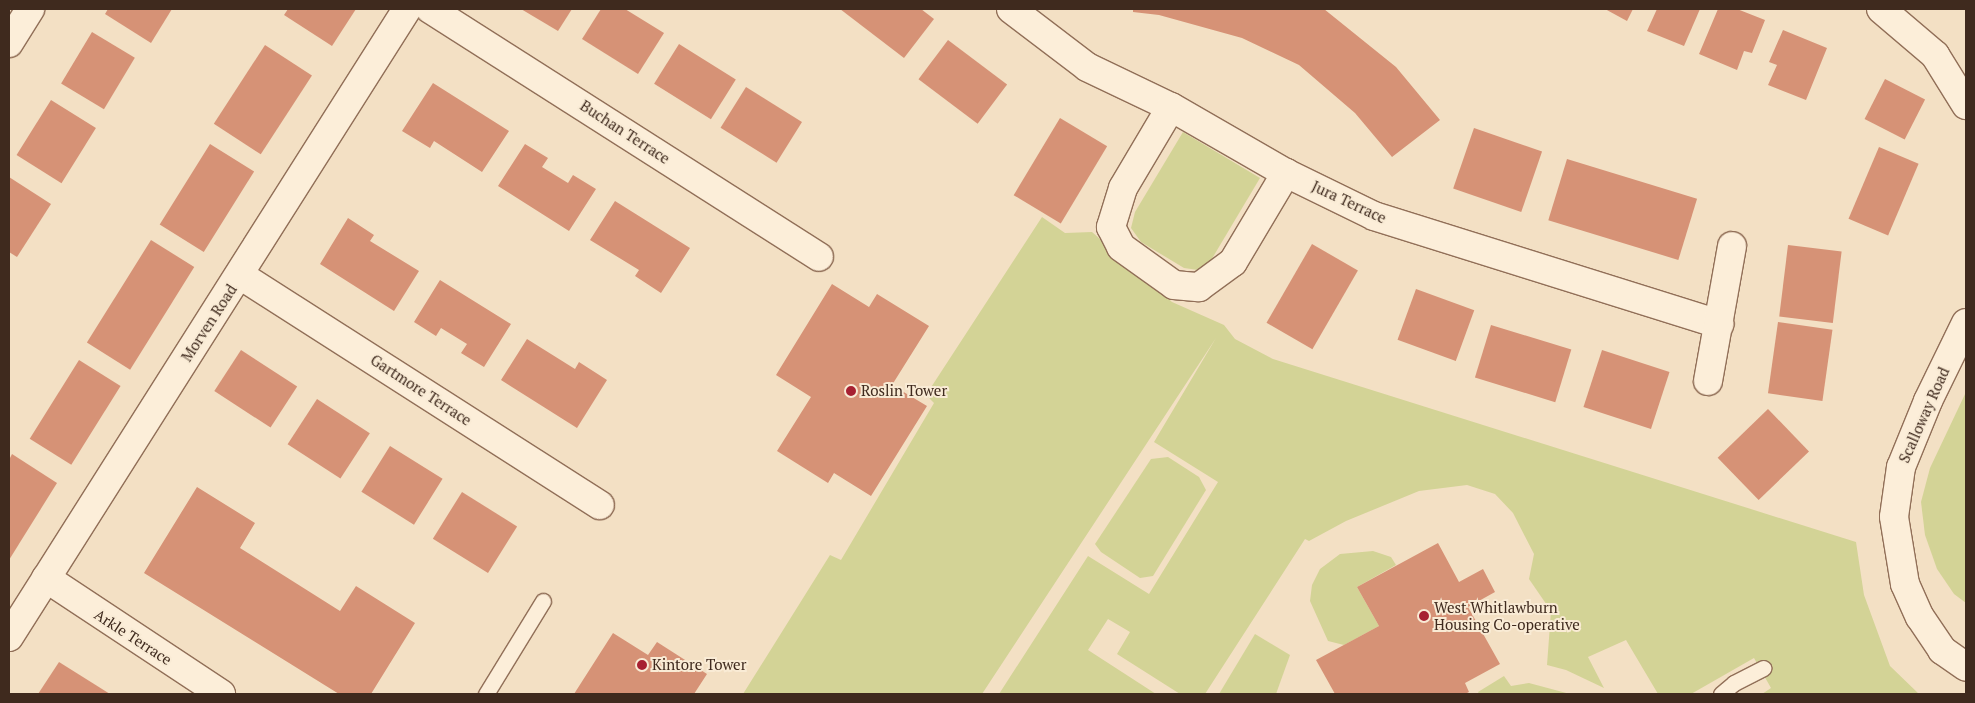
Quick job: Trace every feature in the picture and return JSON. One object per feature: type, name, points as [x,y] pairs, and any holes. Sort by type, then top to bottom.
[{"type":"street","points":[[9,43],[30,9]]},
{"type":"street","name":"Morven Road","points":[[9,637],[407,9]]},
{"type":"street","name":"Buchan Terrace","points":[[430,9],[819,257]]},
{"type":"street","name":"Jura Terrace","points":[[1011,9],[1087,67],[1171,107],[1286,173],[1374,216],[1719,324]]},
{"type":"street","points":[[1881,9],[1935,55],[1966,105]]},
{"type":"street","points":[[1171,107],[1123,188],[1111,227],[1121,247],[1174,286],[1199,287],[1234,262],[1286,173]]},
{"type":"street","points":[[1708,381],[1732,246]]},
{"type":"street","name":"Gartmore Terrace","points":[[240,275],[600,505]]},
{"type":"street","name":"Scalloway Road","points":[[1966,323],[1901,467],[1894,517],[1905,584],[1920,617],[1942,650],[1966,667]]},
{"type":"street","name":"Arkle Terrace","points":[[46,578],[221,694]]},
{"type":"lane","points":[[486,694],[543,602]]},
{"type":"lane","points":[[1721,694],[1734,683],[1763,668]]},
{"type":"green space","points":[[1183,132],[1260,178],[1210,262],[1198,270],[1184,268],[1141,242],[1131,228],[1135,212]]},
{"type":"green space","points":[[1042,217],[1065,233],[1092,232],[1172,302],[1224,325],[1235,339],[1273,359],[1856,542],[1864,595],[1890,666],[1919,694],[1762,694],[1771,688],[1754,658],[1691,694],[1658,694],[1626,640],[1588,657],[1604,688],[1566,670],[1547,665],[1551,611],[1529,579],[1534,554],[1513,513],[1495,494],[1467,485],[1419,491],[1346,521],[1309,541],[1305,539],[1205,694],[1180,694],[1117,654],[1130,632],[1108,619],[1088,650],[1156,694],[999,694],[1088,556],[1149,594],[1218,482],[1154,442],[1216,338],[982,694],[743,694],[830,555],[841,560],[934,403],[926,395]]},
{"type":"green space","points":[[1966,392],[1966,603],[1954,594],[1937,569],[1925,535],[1921,502],[1930,468]]},
{"type":"green space","points":[[1168,457],[1199,477],[1206,490],[1153,576],[1140,578],[1101,552],[1095,544],[1151,459]]},
{"type":"green space","points":[[1373,551],[1391,557],[1396,565],[1357,587],[1379,626],[1344,645],[1328,641],[1310,601],[1312,585],[1320,569],[1340,554]]},
{"type":"green space","points":[[1255,634],[1290,655],[1276,694],[1219,694]]},
{"type":"green space","points":[[1504,676],[1511,686],[1529,683],[1570,694],[1479,694],[1478,692]]},
{"type":"building","points":[[108,9],[172,9],[151,43],[105,14]]},
{"type":"building","points":[[288,9],[356,9],[332,46],[284,15]]},
{"type":"building","points":[[521,9],[572,9],[558,31]]},
{"type":"building","points":[[601,9],[625,9],[664,33],[638,74],[582,39]]},
{"type":"building","points":[[840,9],[921,9],[934,19],[904,58]]},
{"type":"building","points":[[1133,9],[1324,9],[1396,67],[1440,120],[1392,157],[1355,113],[1299,65],[1242,38],[1159,15],[1133,12]]},
{"type":"building","points":[[1605,9],[1633,9],[1627,21]]},
{"type":"building","points":[[1657,9],[1700,9],[1684,46],[1647,31]]},
{"type":"building","points":[[1718,9],[1737,9],[1765,20],[1752,53],[1744,51],[1737,70],[1699,54]]},
{"type":"building","points":[[1783,30],[1827,48],[1806,100],[1768,85],[1777,65],[1769,62]]},
{"type":"building","points":[[92,32],[135,58],[104,109],[61,83]]},
{"type":"building","points":[[948,40],[1007,85],[978,124],[919,79]]},
{"type":"building","points":[[679,44],[736,80],[711,119],[654,84]]},
{"type":"building","points":[[265,45],[312,75],[261,154],[214,124]]},
{"type":"building","points":[[1885,79],[1925,99],[1905,140],[1865,119]]},
{"type":"building","points":[[433,83],[509,131],[482,172],[434,141],[430,148],[402,131]]},
{"type":"building","points":[[746,87],[802,122],[777,163],[721,128]]},
{"type":"building","points":[[51,100],[96,128],[62,183],[17,155]]},
{"type":"building","points":[[1060,118],[1107,146],[1061,223],[1014,195]]},
{"type":"building","points":[[1474,128],[1542,151],[1521,212],[1453,189]]},
{"type":"building","points":[[210,144],[254,172],[204,252],[160,225]]},
{"type":"building","points":[[525,144],[548,158],[542,167],[568,183],[573,175],[596,189],[569,231],[498,186]]},
{"type":"building","points":[[1879,147],[1919,164],[1888,236],[1849,219]]},
{"type":"building","points":[[1567,159],[1697,199],[1678,260],[1548,220]]},
{"type":"building","points":[[9,177],[51,204],[17,257],[9,252]]},
{"type":"building","points":[[615,201],[690,248],[661,293],[635,276],[639,270],[590,240]]},
{"type":"building","points":[[348,218],[374,235],[370,241],[419,271],[394,311],[320,264]]},
{"type":"building","points":[[151,240],[194,267],[130,370],[87,343]]},
{"type":"building","points":[[1312,244],[1358,270],[1312,349],[1266,323]]},
{"type":"building","points":[[1788,245],[1842,252],[1833,323],[1779,316]]},
{"type":"building","points":[[440,280],[511,324],[484,367],[461,353],[467,344],[441,328],[436,336],[414,322]]},
{"type":"building","name":"Roslin Tower","points":[[832,284],[869,307],[877,294],[929,326],[892,385],[927,406],[871,496],[834,473],[828,483],[777,451],[811,397],[776,375]]},
{"type":"building","points":[[1416,289],[1474,310],[1456,361],[1398,340]]},
{"type":"building","points":[[1778,322],[1832,330],[1822,401],[1768,393]]},
{"type":"building","points":[[1491,325],[1571,350],[1555,402],[1475,378]]},
{"type":"building","points":[[527,339],[575,369],[579,362],[607,380],[577,428],[501,380]]},
{"type":"building","points":[[241,350],[297,386],[271,428],[214,391]]},
{"type":"building","points":[[1602,350],[1670,372],[1651,429],[1583,407]]},
{"type":"building","points":[[79,360],[121,386],[71,465],[30,439]]},
{"type":"building","points":[[317,399],[370,433],[340,479],[288,444]]},
{"type":"building","points":[[1768,409],[1809,451],[1759,500],[1718,458]]},
{"type":"building","points":[[390,446],[443,479],[414,525],[361,492]]},
{"type":"building","points":[[12,454],[57,483],[9,560],[9,460]]},
{"type":"building","points":[[197,487],[255,523],[240,548],[340,611],[356,586],[415,623],[371,694],[339,694],[144,573]]},
{"type":"building","points":[[462,492],[517,526],[488,573],[433,539]]},
{"type":"building","name":"West Whitlawburn Housing Co-operative","points":[[1438,543],[1459,582],[1483,569],[1495,592],[1468,607],[1500,664],[1465,683],[1469,692],[1465,694],[1335,694],[1316,660],[1379,626],[1357,587]]},
{"type":"building","name":"Kintore Tower","points":[[613,633],[648,655],[657,642],[707,674],[694,694],[574,694]]},
{"type":"building","points":[[59,662],[110,694],[38,694]]},
{"type":"place","name":"Roslin Tower","points":[[851,391]]},
{"type":"place","name":"West Whitlawburn Housing Co-operative","points":[[1424,616]]},
{"type":"place","name":"Kintore Tower","points":[[642,665]]}]
